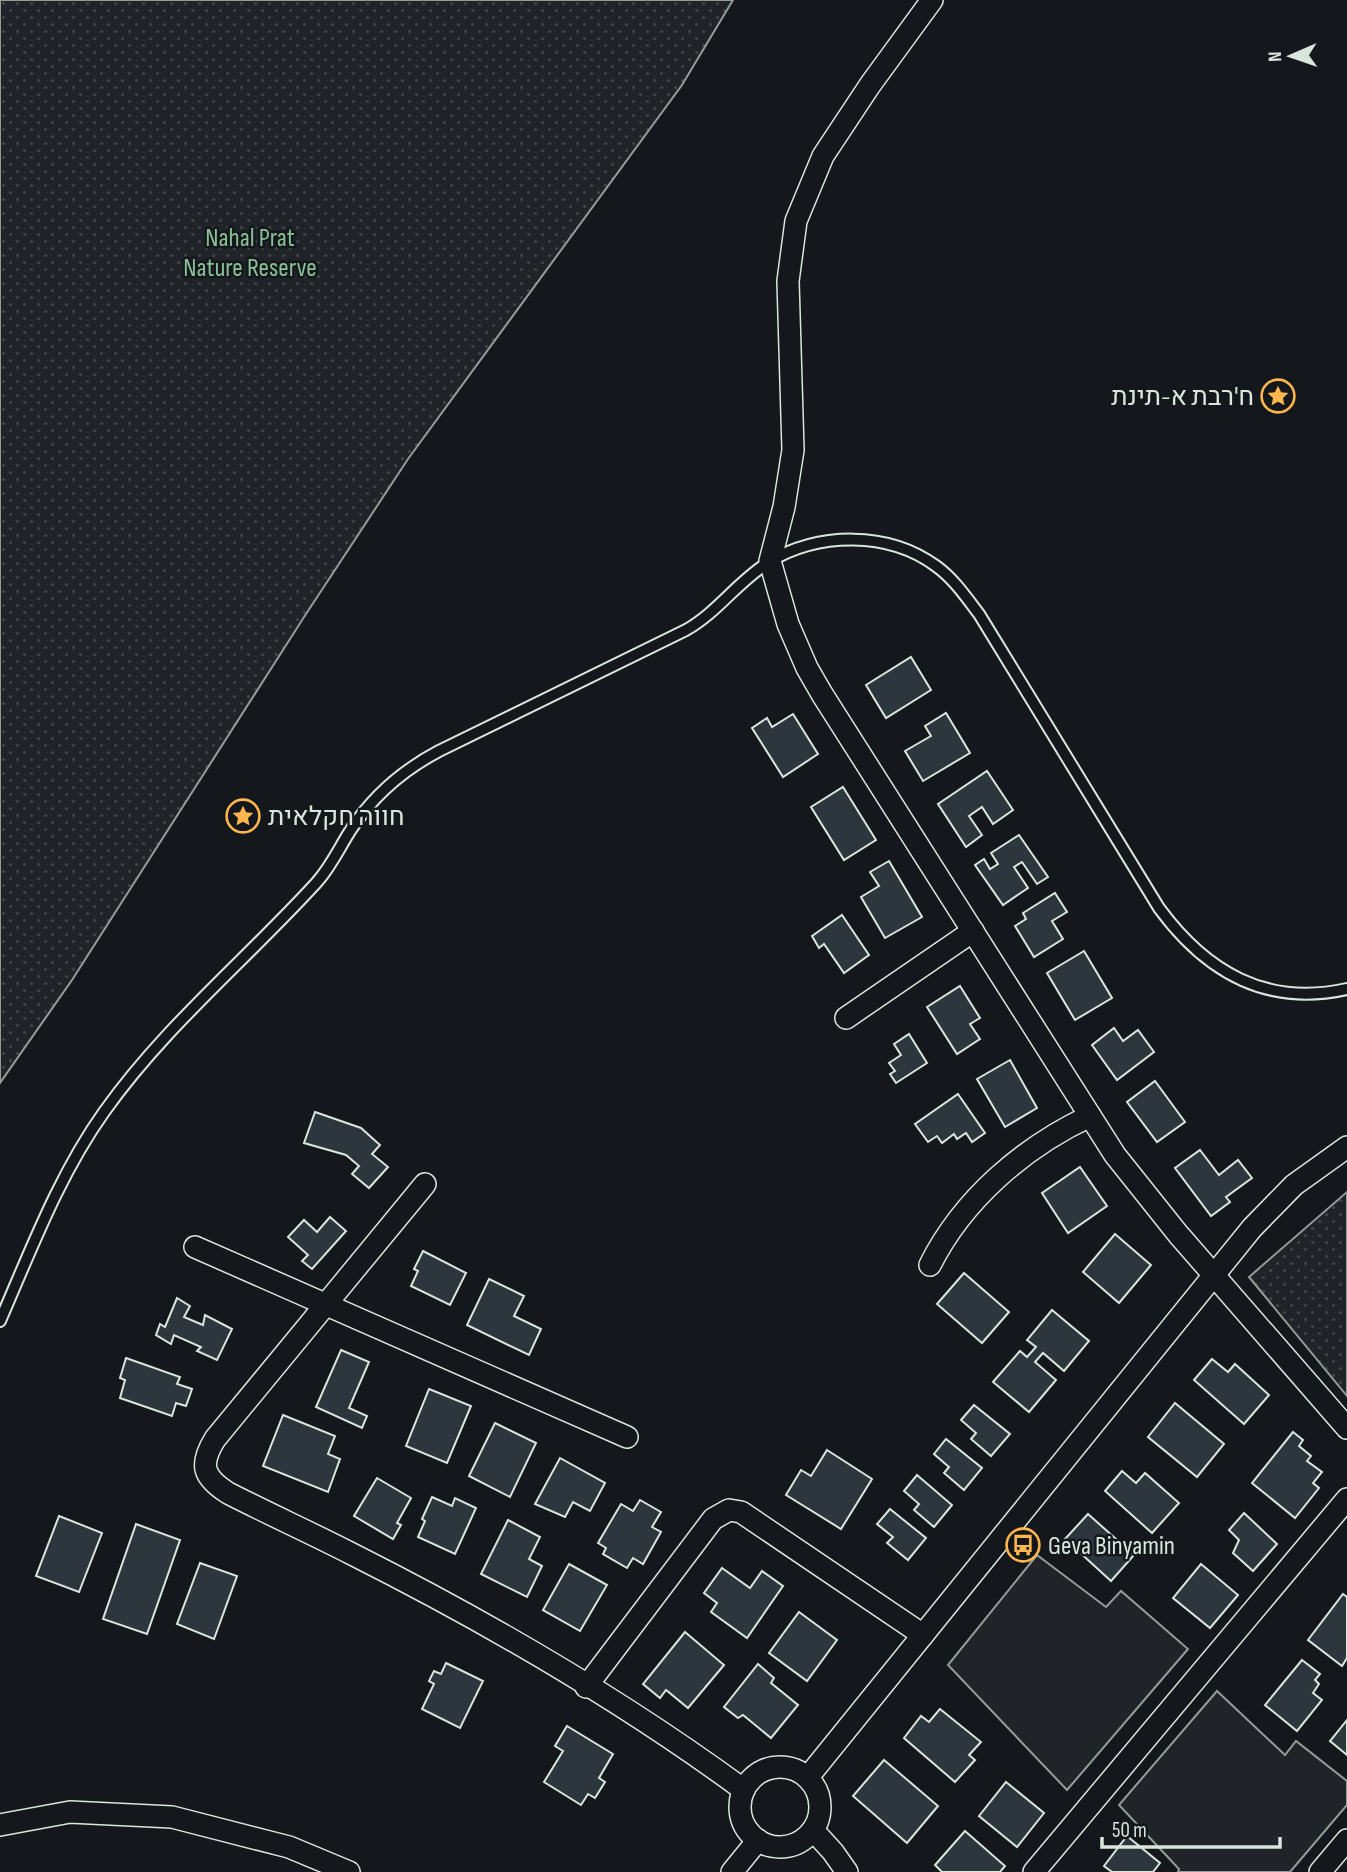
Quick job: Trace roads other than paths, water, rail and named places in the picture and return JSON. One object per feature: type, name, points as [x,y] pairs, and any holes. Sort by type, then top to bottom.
[{"type":"street","points":[[932,0],[870,85],[823,156],[796,221],[788,281],[793,450],[784,507],[770,561],[782,608],[807,668],[1090,1116],[1137,1184],[1347,1428]]},
{"type":"street","points":[[846,1018],[973,931]]},
{"type":"street","points":[[930,1265],[953,1224],[983,1191],[1033,1150],[1090,1116]]},
{"type":"street","points":[[808,1777],[1252,1228],[1294,1185],[1347,1147]]},
{"type":"street","points":[[425,1184],[215,1439],[205,1457],[206,1472],[228,1493],[416,1588],[586,1686],[700,1758],[744,1790]]},
{"type":"street","points":[[195,1247],[627,1437]]},
{"type":"street","points":[[1034,1872],[1347,1499]]},
{"type":"street","points":[[586,1686],[713,1519],[729,1510],[741,1512],[923,1635]]},
{"type":"street","points":[[772,1768],[791,1768],[808,1777],[818,1793],[820,1805],[813,1830],[805,1839],[788,1846],[775,1847],[758,1840],[748,1832],[741,1815],[740,1802],[744,1790],[755,1775],[772,1768]]},
{"type":"street","points":[[0,1825],[70,1812],[172,1817],[289,1847],[349,1872]]},
{"type":"street","points":[[813,1830],[837,1856],[847,1872]]},
{"type":"street","points":[[733,1872],[758,1840]]},
{"type":"street","points":[[1321,1872],[1347,1840]]},
{"type":"lane","points":[[0,1321],[63,1179],[104,1112],[165,1037],[272,931],[321,877],[359,818],[378,795],[425,758],[691,627],[708,615],[745,579],[770,561],[798,548],[826,541],[855,539],[883,542],[911,551],[936,566],[959,587],[979,614],[1159,908],[1177,933],[1218,968],[1240,981],[1288,993],[1347,989]]},
{"type":"place","name":"ח'רבת א-תינת","points":[[1278,396]]},
{"type":"place","name":"חווה חקלאית","points":[[243,816]]},
{"type":"place","name":"Geva Binyamin","points":[[1023,1545]]},
{"type":"park label","name":"Nahal Prat Nature Reserve","points":[[250,252]]}]
